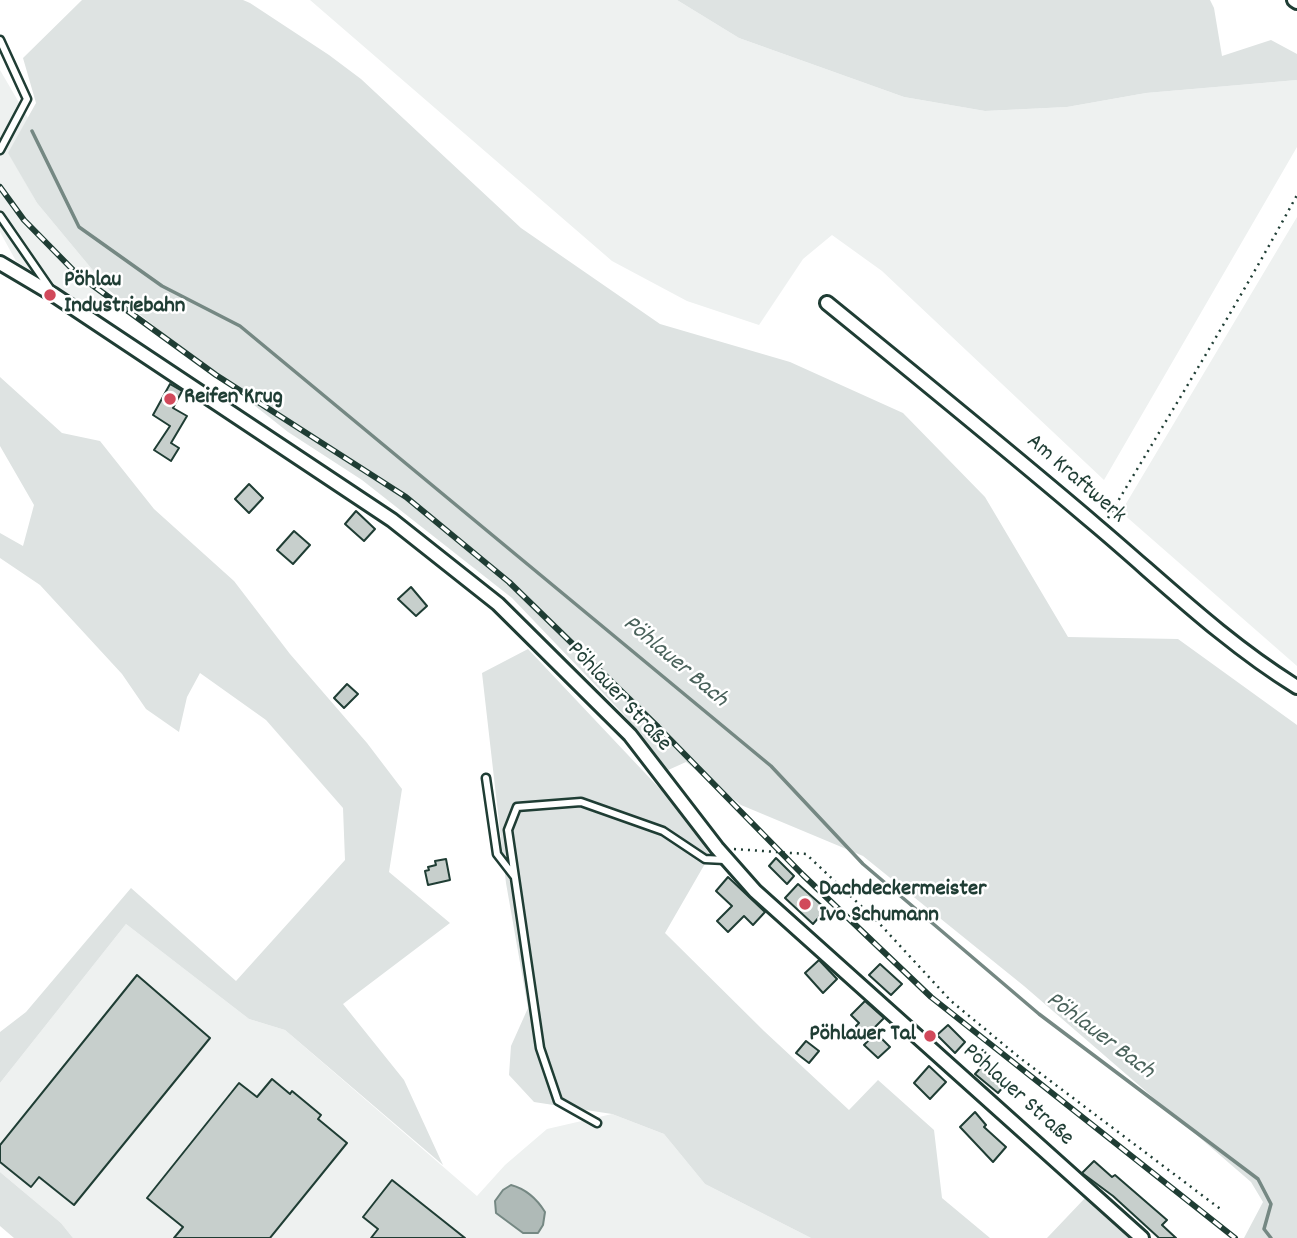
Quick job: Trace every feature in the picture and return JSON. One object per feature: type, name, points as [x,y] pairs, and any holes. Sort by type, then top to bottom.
[{"type":"street","name":"Pöhlauer Straße","points":[[0,263],[54,295],[392,520],[498,604],[630,736],[717,848],[755,891],[1142,1238]]},
{"type":"street","name":"Am Kraftwerk","points":[[827,303],[983,429],[1228,639],[1261,665],[1297,687]]},
{"type":"lane","points":[[0,40],[27,99],[0,150]]},
{"type":"lane","points":[[0,216],[54,295]]},
{"type":"lane","points":[[486,778],[497,854],[516,877]]},
{"type":"lane","points":[[597,1124],[558,1101],[540,1048],[509,830],[517,807],[581,802],[663,831],[705,859],[727,860]]},
{"type":"path","points":[[1101,530],[1245,291],[1297,195]]},
{"type":"path","points":[[717,848],[806,855],[878,922],[951,1001],[1020,1058],[1223,1212]]},
{"type":"shaded area","points":[[82,0],[243,0],[250,3],[361,79],[521,228],[660,324],[790,362],[903,413],[985,497],[1068,637],[1178,639],[1297,725],[1297,1238],[1244,1238],[1263,1202],[1251,1182],[1024,986],[863,856],[741,805],[686,762],[666,771],[624,715],[512,598],[362,480],[288,432],[110,291],[37,203],[8,153],[36,103],[23,58]]},
{"type":"shaded area","points":[[310,0],[677,0],[739,38],[904,97],[985,111],[1067,107],[1146,93],[1297,80],[1297,147],[1104,480],[882,271],[832,235],[803,259],[759,325],[687,301],[612,261]]},
{"type":"shaded area","points":[[677,0],[1210,0],[1214,8],[1222,56],[1271,40],[1297,54],[1297,80],[1146,93],[1067,107],[985,111],[904,97],[739,38]]},
{"type":"shaded area","points":[[0,70],[28,118],[9,153],[37,203],[110,291],[89,309],[16,261],[0,232]]},
{"type":"shaded area","points":[[1297,217],[1297,666],[1121,512]]},
{"type":"shaded area","points":[[0,377],[62,433],[100,441],[154,509],[234,581],[290,654],[367,743],[402,789],[389,872],[450,923],[343,1004],[404,1080],[443,1165],[285,1030],[249,1019],[126,924],[0,1083],[0,1032],[26,1012],[131,888],[236,981],[345,860],[343,808],[266,720],[200,673],[187,697],[179,732],[146,709],[122,674],[40,585],[0,558],[0,533],[23,546],[34,505],[0,446]]},
{"type":"shaded area","points":[[528,649],[678,808],[710,855],[665,933],[849,1110],[878,1080],[934,1130],[942,1198],[990,1238],[811,1238],[705,1184],[664,1134],[612,1114],[534,1102],[509,1075],[511,1046],[528,1008],[506,883],[482,673]]},
{"type":"shaded area","points":[[126,924],[249,1019],[285,1030],[477,1196],[505,1165],[547,1129],[612,1114],[664,1134],[705,1184],[811,1238],[73,1238],[61,1223],[0,1172],[0,1083]]},
{"type":"shaded area","points":[[0,1172],[61,1223],[73,1238],[14,1238],[0,1226]]},
{"type":"shaded area","points":[[511,1185],[531,1195],[545,1212],[543,1225],[538,1233],[523,1233],[496,1213],[495,1201],[503,1190]]},
{"type":"shaded area","points":[[1086,1197],[1131,1238],[1047,1238]]},
{"type":"building","name":"Reifen Krug","points":[[170,384],[182,391],[173,408],[187,416],[171,443],[179,448],[171,461],[154,450],[170,426],[153,415]]},
{"type":"building","points":[[249,484],[263,498],[249,513],[235,499]]},
{"type":"building","points":[[356,511],[375,529],[364,541],[345,524]]},
{"type":"building","points":[[294,531],[310,545],[293,564],[277,550]]},
{"type":"building","points":[[411,587],[427,606],[416,616],[398,599]]},
{"type":"building","points":[[347,684],[358,694],[344,708],[334,698]]},
{"type":"building","points":[[776,858],[794,876],[787,884],[769,866]]},
{"type":"building","points":[[446,859],[450,880],[428,885],[425,871],[436,865],[435,861]]},
{"type":"building","points":[[728,877],[765,912],[753,925],[744,916],[728,932],[717,921],[732,906],[716,891]]},
{"type":"building","name":"Dachdeckermeister Ivo Schumann","points":[[798,884],[826,909],[813,924],[785,898]]},
{"type":"building","points":[[819,960],[837,979],[823,993],[805,973]]},
{"type":"building","points":[[880,964],[902,984],[891,995],[869,975]]},
{"type":"building","points":[[137,975],[210,1038],[74,1205],[39,1177],[31,1187],[0,1162],[0,1145]]},
{"type":"building","points":[[865,1001],[884,1018],[866,1036],[856,1026],[859,1023],[851,1015]]},
{"type":"building","points":[[948,1025],[965,1042],[955,1053],[937,1035]]},
{"type":"building","points":[[876,1033],[890,1047],[878,1058],[864,1045]]},
{"type":"building","points":[[806,1041],[819,1051],[809,1063],[796,1053]]},
{"type":"building","points":[[986,1062],[1008,1081],[998,1093],[975,1074]]},
{"type":"building","points":[[929,1066],[946,1082],[930,1099],[914,1083]]},
{"type":"building","points":[[272,1079],[290,1094],[292,1091],[321,1115],[318,1119],[347,1143],[270,1238],[174,1238],[183,1227],[147,1198],[239,1083],[257,1097]]},
{"type":"building","points":[[975,1112],[986,1125],[984,1127],[1006,1147],[993,1162],[960,1127]]},
{"type":"building","points":[[1094,1161],[1112,1177],[1115,1175],[1167,1220],[1162,1225],[1176,1238],[1159,1238],[1113,1196],[1082,1173]]},
{"type":"building","points":[[392,1180],[465,1238],[371,1238],[378,1229],[363,1217]]},
{"type":"waterway","name":"Pöhlauer Bach","points":[[32,131],[79,227],[162,286],[240,326],[771,766],[863,864],[1039,1014],[1258,1179],[1271,1204],[1264,1229],[1271,1238]]},
{"type":"railway","points":[[0,187],[24,220],[77,274],[216,375],[406,497],[509,582],[658,727],[803,875],[931,997],[1235,1238]]},
{"type":"place","name":"Pöhlau Industriebahn","points":[[50,295]]},
{"type":"place","name":"Reifen Krug","points":[[170,399]]},
{"type":"place","name":"Dachdeckermeister Ivo Schumann","points":[[805,904]]},
{"type":"place","name":"Pöhlauer Tal","points":[[930,1036]]}]
